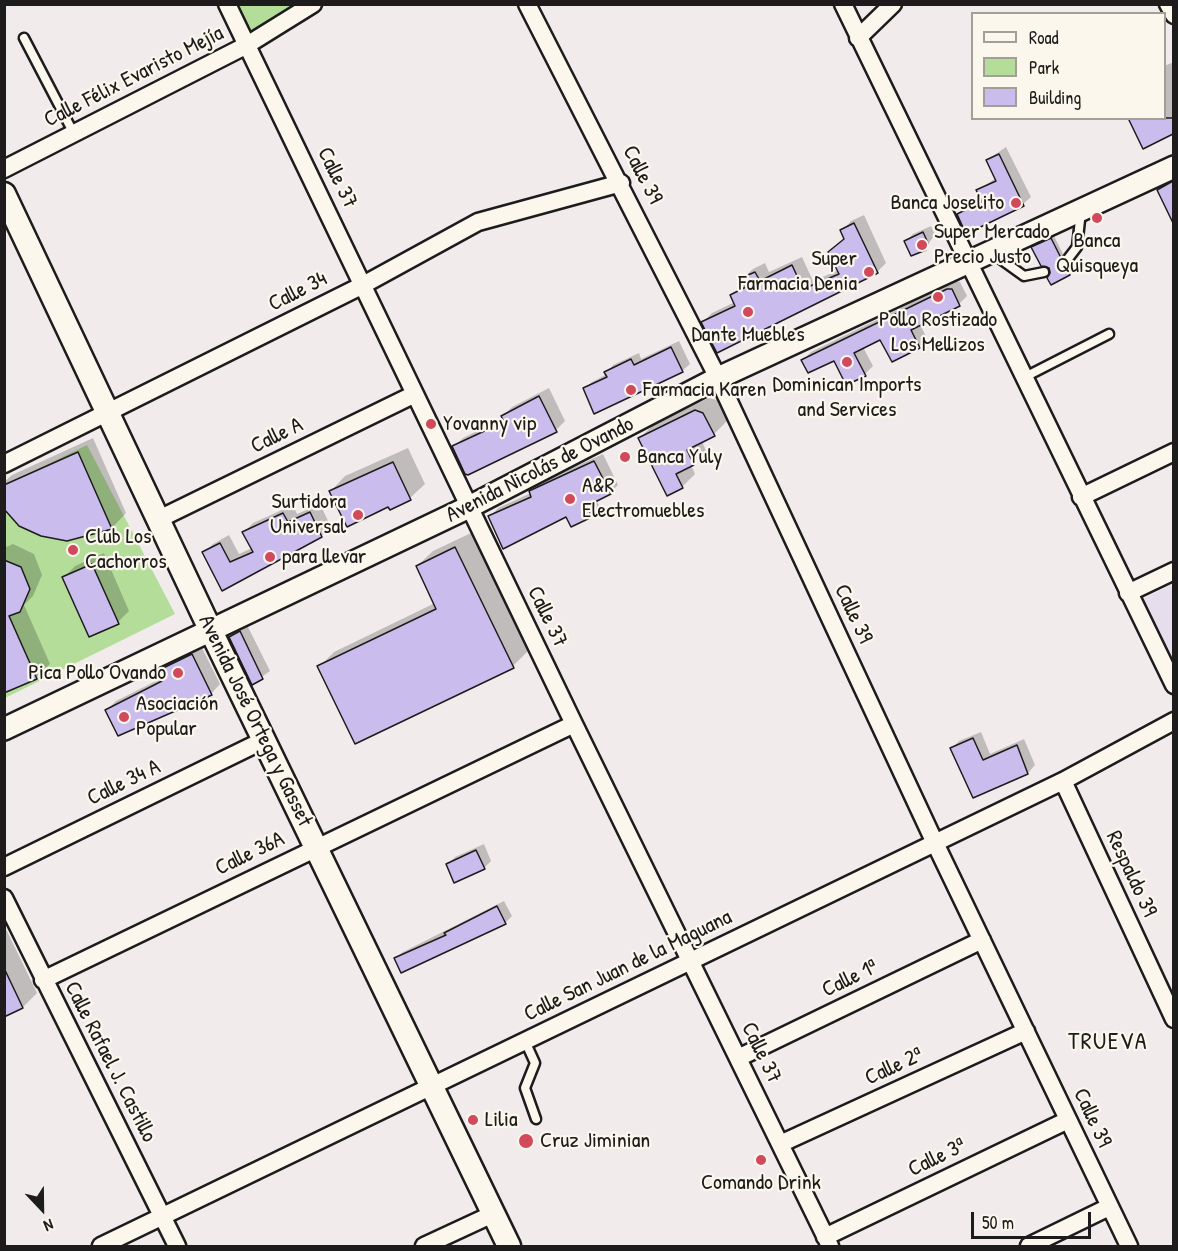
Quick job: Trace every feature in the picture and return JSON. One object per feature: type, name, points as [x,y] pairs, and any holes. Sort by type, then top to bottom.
[{"type":"main road","name":"Avenida José Ortega y Gasset","points":[[4,194],[110,413],[210,629],[509,1246]]},
{"type":"street","name":"Calle 37","points":[[227,4],[574,724],[828,1242]]},
{"type":"street","name":"Calle Félix Evaristo Mejía","points":[[4,169],[247,45],[313,4]]},
{"type":"street","name":"Calle 39","points":[[527,4],[621,183],[718,378],[935,843],[1129,1246]]},
{"type":"street","points":[[843,4],[1173,686]]},
{"type":"street","points":[[858,38],[893,4]]},
{"type":"street","points":[[1168,4],[1173,15]]},
{"type":"street","name":"Avenida Nicolás de Ovando","points":[[4,729],[469,507],[718,378],[1173,167]]},
{"type":"street","name":"Calle 34","points":[[4,464],[363,285],[478,222],[621,183]]},
{"type":"street","name":"Calle A","points":[[159,519],[415,394]]},
{"type":"street","points":[[1081,496],[1173,452]]},
{"type":"street","points":[[1128,593],[1173,571]]},
{"type":"street","name":"Calle San Juan de la Maguana","points":[[100,1246],[1063,781],[1173,721]]},
{"type":"street","name":"Calle 36A","points":[[43,980],[574,724]]},
{"type":"street","name":"Calle 34 A","points":[[4,867],[264,740]]},
{"type":"street","name":"Respaldo 39","points":[[1063,781],[1173,1019]]},
{"type":"street","name":"Calle Rafael J. Castillo","points":[[4,898],[177,1246]]},
{"type":"street","name":"Calle 1ª","points":[[738,1058],[982,940]]},
{"type":"street","name":"Calle 2ª","points":[[780,1144],[1026,1031]]},
{"type":"street","name":"Calle 3ª","points":[[828,1242],[1068,1120]]},
{"type":"street","points":[[1029,1246],[1110,1207]]},
{"type":"street","points":[[424,1246],[493,1214]]},
{"type":"lane","points":[[24,38],[73,132]]},
{"type":"lane","points":[[1064,264],[1077,247],[1081,210]]},
{"type":"lane","points":[[991,253],[1024,276],[1044,272]]},
{"type":"lane","points":[[1023,378],[1109,334]]},
{"type":"lane","points":[[525,1041],[535,1064],[525,1088],[536,1119]]},
{"type":"shaded area","points":[[1173,584],[1173,674],[1139,601]]},
{"type":"green space","points":[[227,5],[293,5],[243,37]]},
{"type":"green space","name":"Club Los Cachorros","points":[[87,445],[175,614],[5,698],[5,485]]},
{"type":"building","points":[[1173,118],[1173,134],[1143,149],[1129,120]]},
{"type":"building","points":[[999,154],[1024,206],[966,234],[957,214],[982,202],[976,190],[996,181],[986,160]]},
{"type":"building","points":[[1173,181],[1173,223],[1157,190]]},
{"type":"building","points":[[854,223],[878,273],[717,353],[701,322],[735,306],[730,295],[746,287],[741,278],[755,272],[760,281],[792,265],[803,289],[839,274],[828,252],[844,239],[840,230]]},
{"type":"building","points":[[923,232],[928,243],[926,250],[911,256],[904,241]]},
{"type":"building","points":[[1051,238],[1061,258],[1058,267],[1067,270],[1070,275],[1051,285],[1047,278],[1050,273],[1049,268],[1041,266],[1031,247]]},
{"type":"building","points":[[947,289],[952,289],[960,306],[911,330],[920,348],[892,362],[880,340],[854,353],[866,376],[846,385],[834,361],[808,373],[801,360]]},
{"type":"building","points":[[671,347],[683,372],[594,414],[583,388],[607,377],[604,372],[631,359],[634,365]]},
{"type":"building","points":[[539,396],[557,432],[468,475],[465,474],[452,446],[504,422],[501,416]]},
{"type":"building","points":[[695,410],[703,413],[715,436],[687,450],[694,465],[676,474],[683,488],[667,496],[638,438]]},
{"type":"building","points":[[78,452],[112,529],[67,541],[41,536],[19,526],[4,509],[4,485]]},
{"type":"building","points":[[594,461],[611,494],[587,506],[592,517],[571,527],[566,517],[503,549],[488,516],[531,497],[529,491]]},
{"type":"building","points":[[393,462],[411,500],[390,510],[388,507],[347,527],[329,491]]},
{"type":"building","points":[[310,512],[322,537],[222,591],[202,552],[220,543],[230,562],[253,552],[242,532],[283,513],[288,522]]},
{"type":"building","points":[[455,547],[514,668],[355,744],[317,666],[436,609],[416,566]]},
{"type":"building","points":[[4,560],[21,567],[30,589],[20,612],[9,616],[37,679],[4,693]]},
{"type":"building","points":[[92,564],[119,624],[89,637],[62,577]]},
{"type":"building","points":[[240,631],[263,679],[252,685],[229,637]]},
{"type":"building","points":[[192,654],[212,695],[118,736],[105,710],[162,681],[157,671]]},
{"type":"building","points":[[973,738],[983,760],[1017,745],[1028,774],[973,798],[950,748]]},
{"type":"building","points":[[476,850],[485,869],[454,883],[446,864]]},
{"type":"building","points":[[497,906],[506,924],[401,973],[394,958],[446,935],[444,933]]},
{"type":"building","points":[[4,968],[23,1008],[4,1017]]},
{"type":"place","name":"Banca Joselito","points":[[1016,203]]},
{"type":"place","name":"Banca Quisqueya","points":[[1097,218]]},
{"type":"place","name":"Super Mercado Precio Justo","points":[[922,245]]},
{"type":"place","name":"Super Farmacia Denia","points":[[869,272]]},
{"type":"place","name":"Pollo Rostizado Los Mellizos","points":[[938,297]]},
{"type":"place","name":"Dante Muebles","points":[[748,312]]},
{"type":"place","name":"Dominican Imports and Services","points":[[847,362]]},
{"type":"place","name":"Farmacia Karen","points":[[631,390]]},
{"type":"place","name":"Yovanny vip","points":[[431,424]]},
{"type":"place","name":"Banca Yuly","points":[[625,457]]},
{"type":"place","name":"A&R Electromuebles","points":[[570,499]]},
{"type":"place","name":"Surtidora Universal","points":[[358,515]]},
{"type":"place","name":"Club Los Cachorros","points":[[73,550]]},
{"type":"place","name":"para llevar","points":[[270,557]]},
{"type":"place","name":"Pica Pollo Ovando","points":[[178,673]]},
{"type":"place","name":"Asociación Popular","points":[[124,717]]},
{"type":"place","name":"Lilia","points":[[473,1120]]},
{"type":"place","name":"Cruz Jiminian","points":[[526,1141]]},
{"type":"place","name":"Comando Drink","points":[[761,1160]]},
{"type":"district","name":"TRUEVA","points":[[1108,1043]]}]
